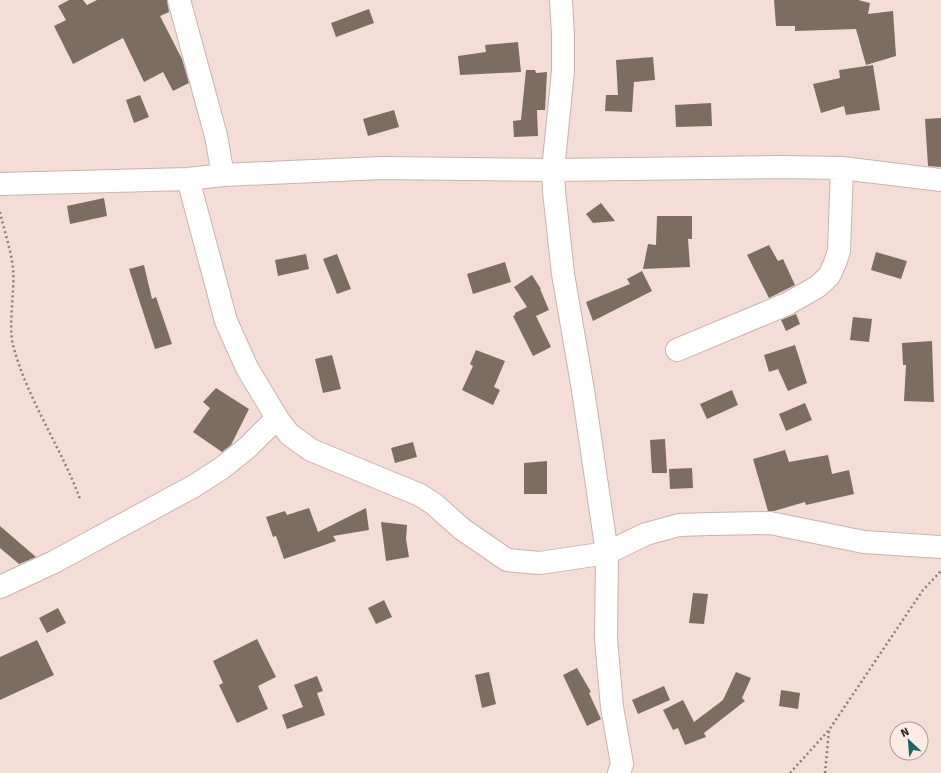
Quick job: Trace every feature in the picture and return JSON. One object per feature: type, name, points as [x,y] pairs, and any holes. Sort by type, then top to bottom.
[{"type":"street","points":[[179,0],[216,136],[223,175]]},
{"type":"street","points":[[561,0],[563,71],[553,170],[563,274],[584,390],[607,552],[606,639],[612,707],[622,764],[619,773]]},
{"type":"street","points":[[0,184],[188,180],[223,175],[382,168],[553,170],[780,167],[842,168],[941,180]]},
{"type":"street","points":[[677,350],[787,304],[817,287],[829,276],[835,263],[838,250],[842,168]]},
{"type":"street","points":[[188,180],[226,321],[257,387],[289,434],[310,450],[420,495],[434,504],[462,529],[507,560],[540,562],[607,552],[646,534],[679,525],[770,523],[864,542],[941,546]]},
{"type":"street","points":[[0,587],[54,562],[194,486],[222,468],[248,447],[277,418]]},
{"type":"path","points":[[0,212],[13,268],[14,299],[11,320],[13,344],[31,391],[66,465],[80,499]]},
{"type":"path","points":[[790,773],[829,730],[923,590],[941,571]]},
{"type":"path","points":[[825,773],[829,730]]},
{"type":"building","points":[[69,0],[83,0],[87,5],[97,0],[167,0],[169,12],[160,16],[182,59],[189,83],[173,91],[163,72],[144,82],[123,38],[73,64],[54,26],[66,20],[58,6]]},
{"type":"building","points":[[774,0],[858,0],[870,3],[868,14],[893,11],[896,56],[866,65],[856,29],[795,31],[795,26],[776,26]]},
{"type":"building","points":[[369,9],[374,23],[336,37],[331,23]]},
{"type":"building","points":[[518,42],[521,72],[460,75],[458,56],[486,52],[485,45]]},
{"type":"building","points":[[653,57],[655,80],[634,82],[632,112],[605,111],[606,95],[618,95],[616,60]]},
{"type":"building","points":[[873,65],[880,110],[846,115],[844,106],[821,113],[813,84],[840,78],[839,70]]},
{"type":"building","points":[[526,70],[535,70],[536,73],[547,72],[545,110],[537,110],[538,136],[514,137],[513,121],[521,120]]},
{"type":"building","points":[[140,95],[149,117],[134,123],[126,100]]},
{"type":"building","points":[[711,103],[712,126],[676,127],[675,105]]},
{"type":"building","points":[[394,110],[399,127],[368,136],[363,119]]},
{"type":"building","points":[[941,118],[941,167],[928,166],[925,119]]},
{"type":"building","points":[[104,198],[107,216],[70,224],[67,206]]},
{"type":"building","points":[[601,203],[615,221],[593,223],[586,214]]},
{"type":"building","points":[[657,216],[692,216],[692,239],[688,239],[690,267],[643,269],[648,244],[656,245]]},
{"type":"building","points":[[769,245],[778,261],[783,259],[795,285],[769,298],[747,255]]},
{"type":"building","points":[[876,252],[907,261],[901,279],[871,270]]},
{"type":"building","points":[[306,254],[309,269],[278,276],[275,260]]},
{"type":"building","points":[[337,254],[351,289],[337,294],[323,259]]},
{"type":"building","points":[[505,262],[511,282],[473,294],[467,274]]},
{"type":"building","points":[[144,265],[152,299],[156,297],[172,344],[155,349],[129,269]]},
{"type":"building","points":[[642,271],[652,291],[593,321],[586,302],[630,284],[627,279]]},
{"type":"building","points":[[532,275],[541,289],[549,310],[536,316],[551,347],[533,356],[513,316],[515,313],[527,307],[514,287]]},
{"type":"building","points":[[796,314],[800,324],[786,331],[781,320]]},
{"type":"building","points":[[853,317],[872,319],[869,342],[850,340]]},
{"type":"building","points":[[932,341],[934,402],[904,401],[906,365],[903,365],[902,343]]},
{"type":"building","points":[[795,345],[807,383],[788,391],[778,369],[769,372],[764,355]]},
{"type":"building","points":[[476,350],[505,361],[494,387],[500,390],[493,405],[462,390],[473,366],[470,364]]},
{"type":"building","points":[[332,355],[341,389],[323,393],[315,359]]},
{"type":"building","points":[[216,388],[249,409],[231,445],[222,452],[193,432],[210,408],[203,402]]},
{"type":"building","points":[[732,390],[738,405],[707,419],[700,404]]},
{"type":"building","points":[[805,403],[812,420],[786,431],[779,414]]},
{"type":"building","points":[[665,439],[667,473],[652,473],[650,440]]},
{"type":"building","points":[[413,442],[417,457],[395,463],[391,448]]},
{"type":"building","points":[[785,450],[789,462],[828,455],[832,474],[849,470],[854,494],[806,505],[805,502],[774,511],[768,511],[753,459]]},
{"type":"building","points":[[547,461],[547,494],[524,494],[524,463]]},
{"type":"building","points":[[692,468],[693,488],[670,489],[669,469]]},
{"type":"building","points":[[309,508],[318,532],[366,508],[369,530],[333,536],[336,541],[284,559],[276,536],[273,537],[266,517],[285,511],[287,515]]},
{"type":"building","points":[[381,522],[407,525],[406,539],[409,557],[386,561]]},
{"type":"building","points":[[0,526],[36,557],[19,564],[0,548]]},
{"type":"building","points":[[693,593],[708,594],[704,624],[689,623]]},
{"type":"building","points":[[384,600],[392,617],[376,624],[368,608]]},
{"type":"building","points":[[58,608],[66,623],[47,633],[39,618]]},
{"type":"building","points":[[257,639],[276,677],[258,686],[268,709],[237,723],[219,685],[223,683],[213,661]]},
{"type":"building","points":[[37,640],[54,675],[0,700],[0,657]]},
{"type":"building","points":[[577,668],[591,692],[589,693],[601,719],[587,726],[563,675]]},
{"type":"building","points":[[489,672],[496,704],[482,708],[475,675]]},
{"type":"building","points":[[736,672],[751,678],[742,698],[745,701],[704,733],[706,737],[685,745],[678,728],[673,730],[663,710],[683,700],[694,722],[723,700]]},
{"type":"building","points":[[317,676],[323,691],[317,693],[325,715],[287,729],[282,715],[303,707],[294,685]]},
{"type":"building","points":[[664,686],[670,700],[638,714],[632,700]]},
{"type":"building","points":[[781,690],[800,693],[798,709],[779,706]]}]
